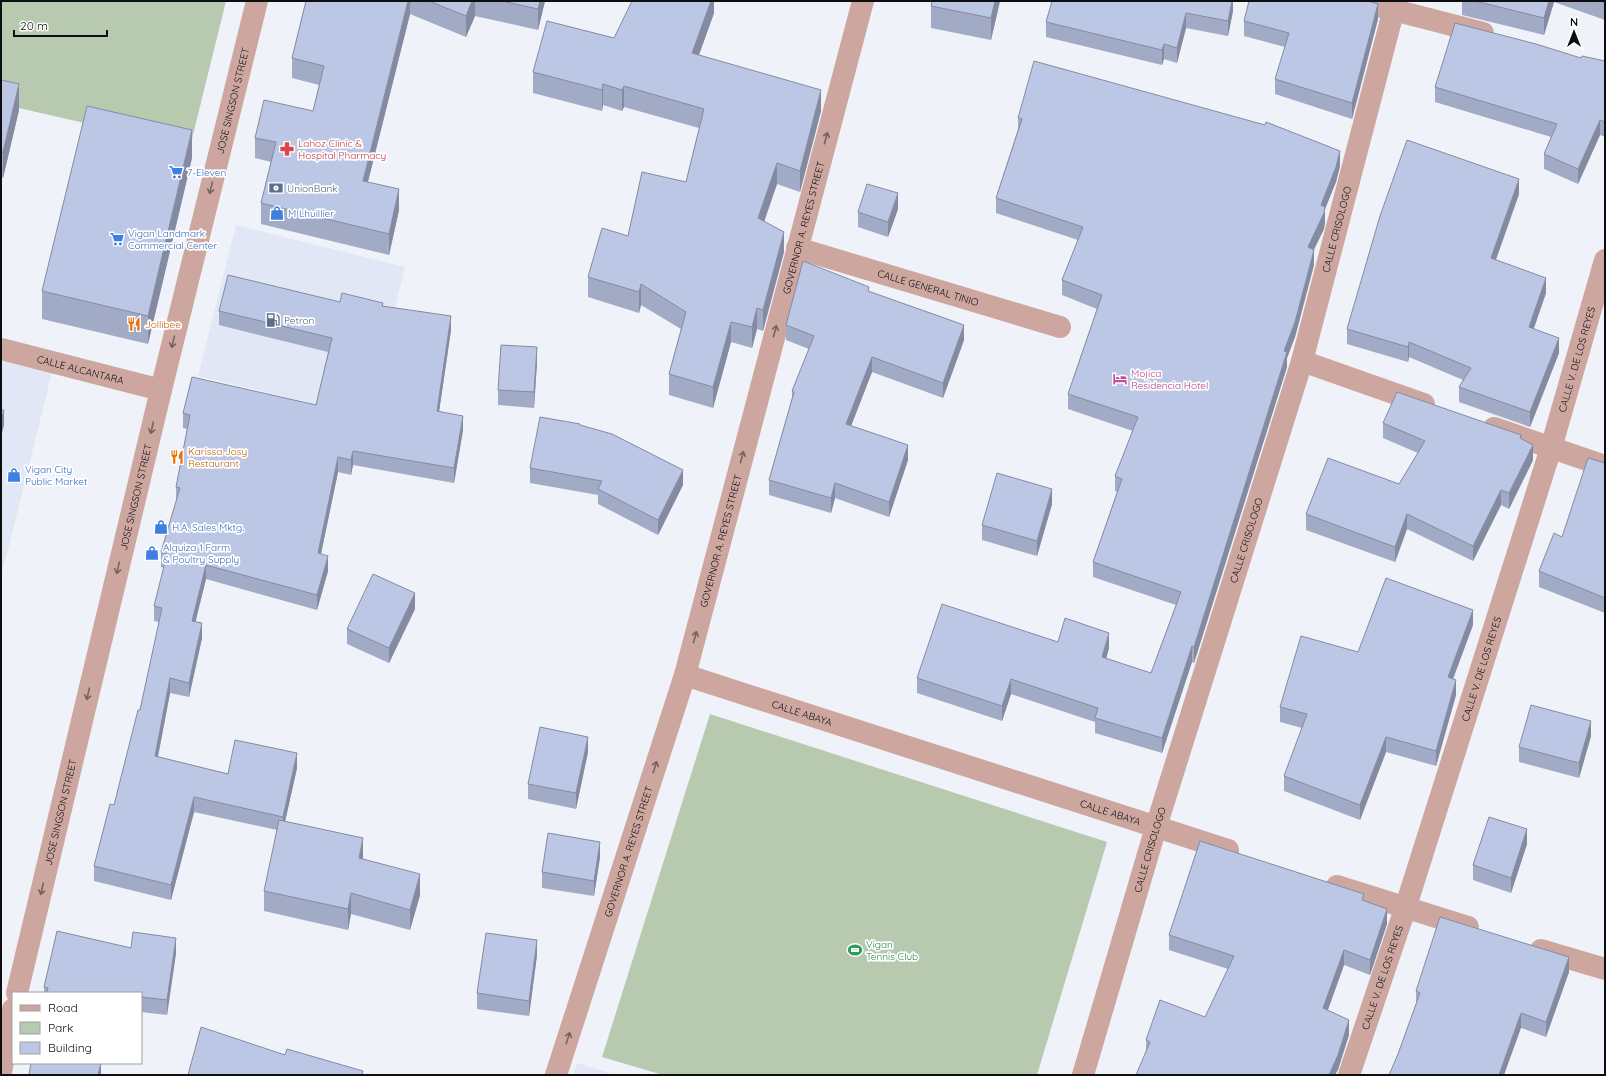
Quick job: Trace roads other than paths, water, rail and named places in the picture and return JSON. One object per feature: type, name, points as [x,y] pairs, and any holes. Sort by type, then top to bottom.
[{"type":"street","name":"JOSE SINGSON STREET","points":[[17,992],[161,390],[257,1]]},
{"type":"street","name":"GOVERNOR A. REYES STREET","points":[[556,1075],[685,675],[863,1]]},
{"type":"street","points":[[1359,1],[1394,6],[1499,37]]},
{"type":"street","name":"CALLE CRISOLOGO","points":[[1083,1075],[1156,826],[1302,361],[1394,6]]},
{"type":"street","name":"CALLE GENERAL TINIO","points":[[797,248],[1060,327]]},
{"type":"street","name":"CALLE V. DE LOS REYES","points":[[1349,1075],[1405,909],[1551,448],[1605,260]]},
{"type":"street","name":"CALLE ALCANTARA","points":[[1,349],[161,390]]},
{"type":"street","points":[[1302,361],[1441,410]]},
{"type":"street","points":[[1478,423],[1605,466]]},
{"type":"street","name":"CALLE ABAYA","points":[[685,675],[1247,856]]},
{"type":"street","points":[[1315,879],[1405,909],[1487,933]]},
{"type":"street","points":[[1524,944],[1605,969]]},
{"type":"street","points":[[1,1072],[8,1013]]},
{"type":"place","name":"Lahoz Clinic & Hospital Pharmacy","points":[[287,149]]},
{"type":"place","name":"7-Eleven","points":[[176,172]]},
{"type":"place","name":"UnionBank","points":[[276,188]]},
{"type":"place","name":"M Lhuillier","points":[[277,213]]},
{"type":"place","name":"Vigan Landmark Commercial Center","points":[[117,239]]},
{"type":"place","name":"Petron","points":[[273,320]]},
{"type":"place","name":"Jollibee","points":[[134,324]]},
{"type":"place","name":"Mojica Residencia Hotel","points":[[1120,379]]},
{"type":"place","name":"Karissa Josy Restaurant","points":[[177,457]]},
{"type":"place","name":"Vigan City Public Market","points":[[14,475]]},
{"type":"place","name":"H.A. Sales Mktg.","points":[[161,527]]},
{"type":"place","name":"Alquiza 1 Farm & Poultry Supply","points":[[152,553]]},
{"type":"place","name":"Vigan Tennis Club","points":[[855,950]]}]
